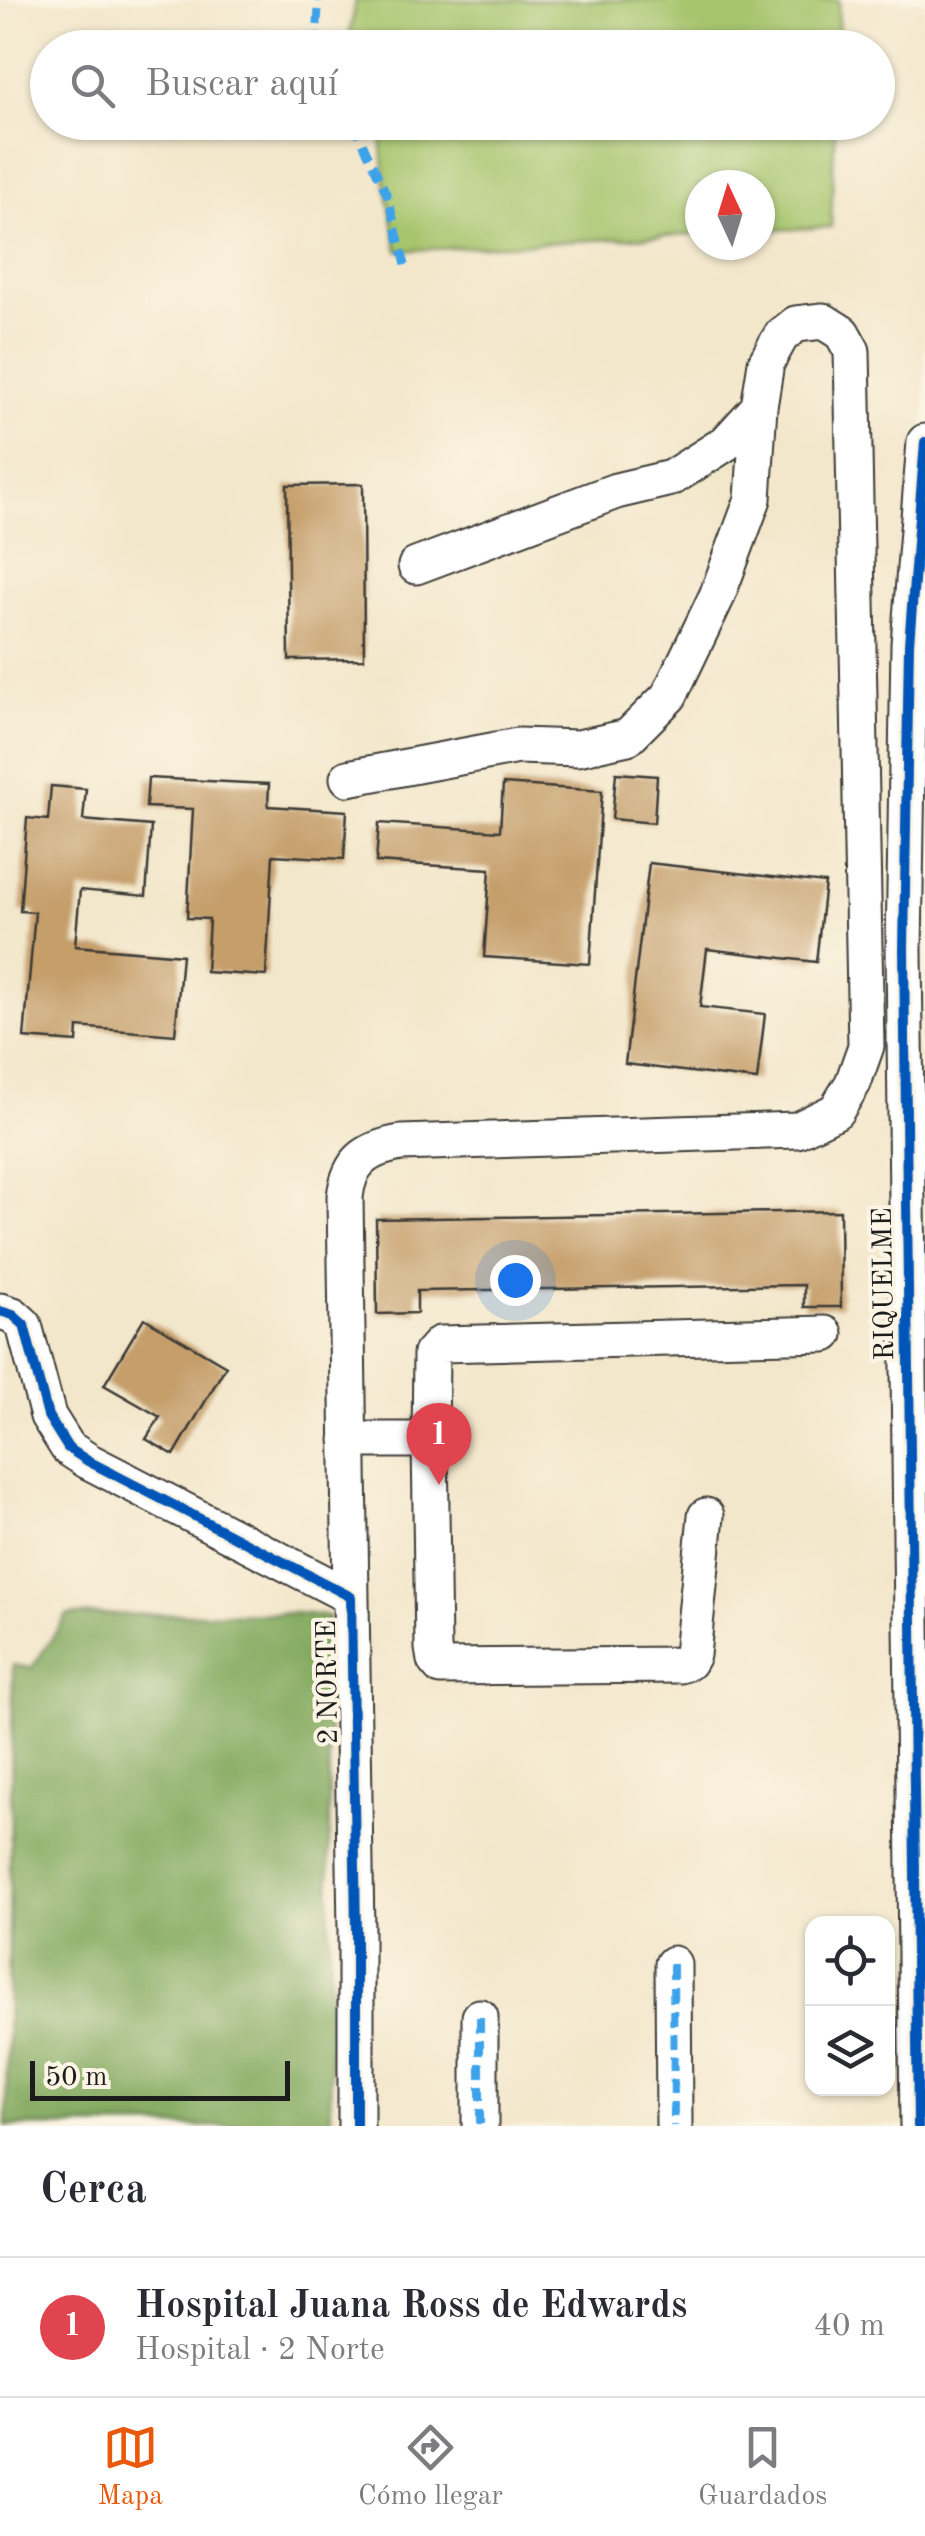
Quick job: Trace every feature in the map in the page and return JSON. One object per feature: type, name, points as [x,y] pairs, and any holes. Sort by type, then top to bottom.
[{"type":"street","points":[[348,778],[518,746],[578,748],[628,737],[670,696],[717,596],[753,499],[758,407],[766,363],[781,336],[796,324],[823,321],[842,332],[852,352],[866,1046],[853,1084],[836,1110],[797,1130],[401,1143],[367,1153],[354,1166],[345,1198],[351,1596]]},
{"type":"street","points":[[416,566],[616,491],[671,478],[726,444],[758,407]]},
{"type":"street","name":"RIQUELME","points":[[918,2126],[904,950],[909,644],[925,442]]},
{"type":"street","name":"2 NORTE","points":[[0,1311],[24,1325],[48,1416],[68,1448],[88,1462],[351,1596],[356,2126]]},
{"type":"street","points":[[706,1516],[692,1655],[688,1662],[441,1667],[435,1660],[434,1648],[431,1354],[440,1344],[825,1334]]},
{"type":"street","points":[[348,1440],[430,1440]]},
{"type":"street","points":[[674,1964],[674,2126]]},
{"type":"street","points":[[480,2017],[480,2126]]},
{"type":"green space","points":[[356,0],[839,0],[838,30],[350,30]]},
{"type":"green space","points":[[381,140],[834,140],[831,227],[775,230],[775,170],[685,170],[685,235],[398,251]]},
{"type":"green space","points":[[67,1615],[328,1616],[331,2126],[6,2126],[13,1665],[32,1668]]},
{"type":"building","points":[[363,484],[364,659],[289,660],[287,485]]},
{"type":"building","points":[[616,773],[657,776],[654,823],[612,819]]},
{"type":"building","points":[[148,778],[269,784],[268,806],[347,811],[344,859],[273,855],[266,976],[206,972],[209,919],[187,918],[193,809],[146,807]]},
{"type":"building","points":[[503,784],[602,791],[590,964],[484,957],[490,869],[376,862],[379,823],[500,831]]},
{"type":"building","points":[[51,786],[86,789],[83,820],[151,826],[146,896],[80,890],[75,946],[182,955],[175,1035],[78,1027],[77,1042],[24,1038],[35,912],[20,911],[27,818],[48,820]]},
{"type":"building","points":[[649,863],[825,883],[816,962],[707,949],[700,1007],[765,1014],[757,1080],[625,1064]]},
{"type":"building","points":[[840,1211],[841,1307],[804,1307],[804,1285],[417,1291],[417,1313],[377,1314],[376,1219]]},
{"type":"building","points":[[144,1318],[226,1366],[174,1455],[146,1439],[160,1417],[104,1385]]},
{"type":"marked path","points":[[317,30],[319,0]]},
{"type":"marked path","points":[[361,140],[388,197],[406,267]]},
{"type":"marked path","points":[[673,1964],[674,2126]]},
{"type":"marked path","points":[[480,2017],[480,2126]]},
{"type":"cycle path","points":[[918,2126],[904,950],[909,644],[925,442]]},
{"type":"cycle path","points":[[0,1311],[13,1315],[24,1325],[48,1416],[68,1448],[351,1597],[356,2126]]},
{"type":"place","name":"Hospital Juana Ross de Edwards","points":[[439,1485]]}]
